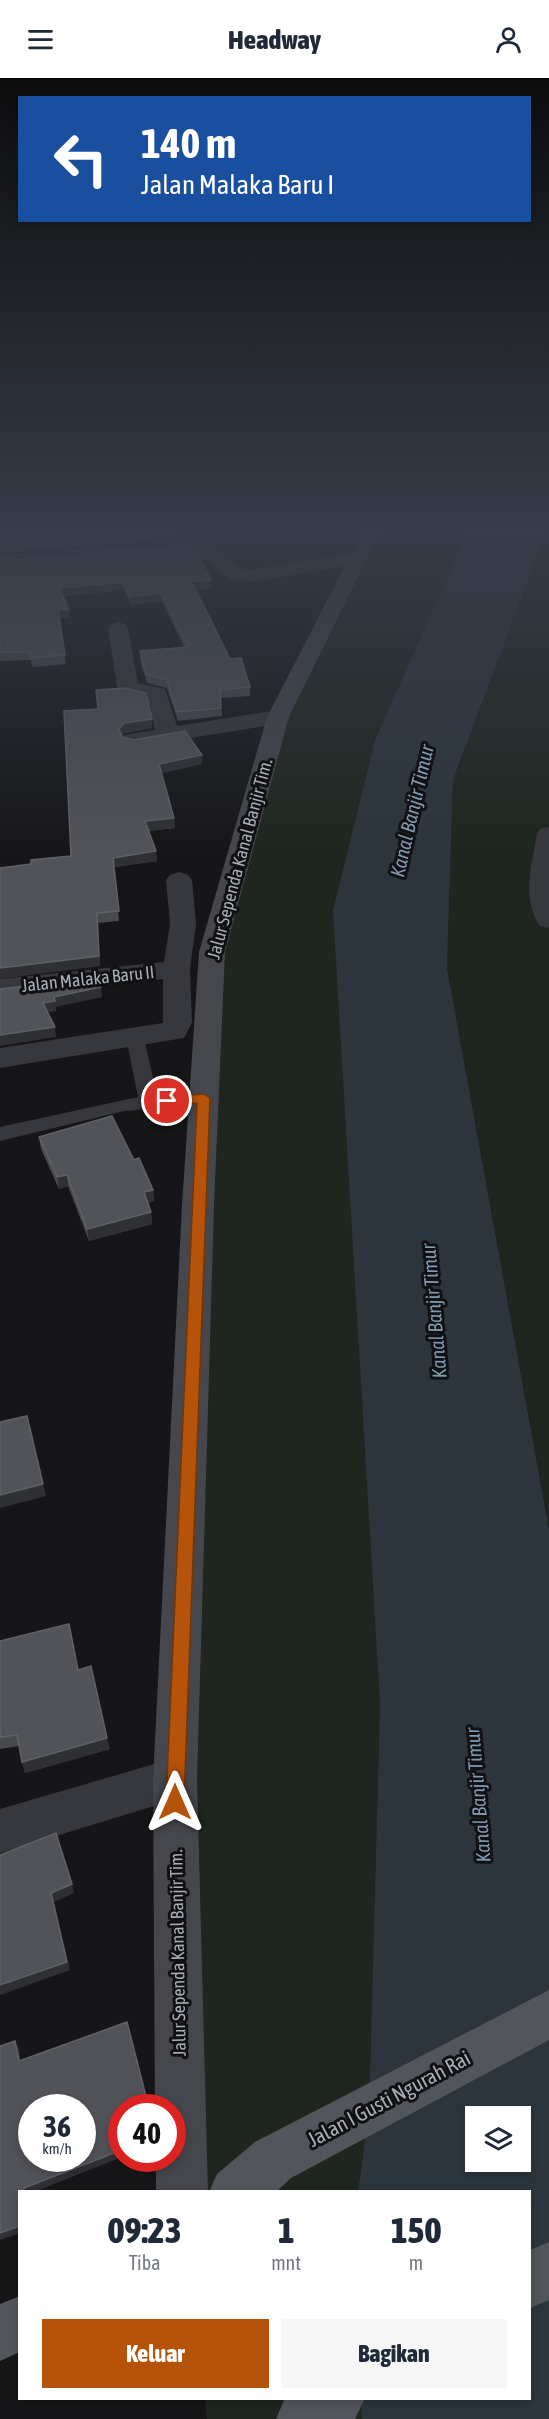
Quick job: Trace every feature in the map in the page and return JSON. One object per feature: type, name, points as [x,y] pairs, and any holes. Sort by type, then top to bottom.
[{"type":"main road","name":"Jalan I Gusti Ngurah Rai","points":[[237,2190],[273,2160],[549,2014]]},
{"type":"main road","points":[[531,2280],[549,2269]]},
{"type":"main road","points":[[0,2333],[18,2324]]},
{"type":"main road","points":[[304,2419],[335,2400]]},
{"type":"street","points":[[119,634],[128,686],[137,692],[157,694],[168,735]]},
{"type":"street","name":"Jalur Sependa Kanal Banjir Tim.","points":[[182,2190],[175,1780],[212,952],[278,717],[320,634]]},
{"type":"street","points":[[133,740],[278,717]]},
{"type":"street","points":[[549,834],[541,891],[549,920]]},
{"type":"street","points":[[0,1058],[174,1031],[178,1022],[176,969],[183,924],[178,880]]},
{"type":"street","name":"Jalan Malaka Baru II","points":[[0,988],[176,969]]},
{"type":"street","points":[[0,1831],[175,1780]]},
{"type":"lane","points":[[135,1037],[149,1102]]},
{"type":"lane","points":[[0,1134],[124,1105],[204,1098]]},
{"type":"shaded area","points":[[322,634],[463,634],[380,1703],[369,2111],[358,2190],[182,2190],[182,2172],[186,2172],[184,2094],[210,991],[278,717]]},
{"type":"shaded area","points":[[509,634],[549,634],[549,1528],[447,968],[453,780]]},
{"type":"shaded area","points":[[205,2400],[361,2400],[363,2419],[207,2419]]},
{"type":"water","name":"Kanal Banjir Timur","points":[[422,634],[508,634],[453,780],[447,968],[549,1529],[549,2419],[362,2419],[360,2400],[531,2400],[531,2190],[358,2190],[369,2111],[380,1703],[333,910],[375,740]]},
{"type":"building","points":[[0,634],[62,634],[65,655],[30,658],[30,652],[0,652]]},
{"type":"building","points":[[182,634],[218,634],[230,659],[241,658],[250,687],[220,690],[221,708],[177,712],[167,680],[146,674],[140,651],[188,647]]},
{"type":"building","points":[[125,688],[146,693],[152,719],[124,723],[119,729],[122,737],[133,740],[185,731],[202,755],[159,764],[174,818],[145,821],[156,851],[113,858],[119,911],[97,913],[99,956],[0,968],[0,868],[31,864],[31,860],[71,856],[64,711],[98,709],[96,690]]},
{"type":"building","points":[[100,978],[101,987],[54,997],[55,1001],[43,1003],[55,1027],[0,1035],[0,989]]},
{"type":"building","points":[[112,1116],[134,1160],[139,1158],[153,1190],[144,1192],[151,1212],[87,1229],[67,1175],[57,1177],[39,1137]]},
{"type":"building","points":[[27,1416],[43,1484],[0,1495],[0,1422]]},
{"type":"building","points":[[69,1624],[78,1670],[91,1666],[107,1738],[22,1762],[17,1735],[0,1737],[0,1641]]},
{"type":"building","points":[[56,1833],[72,1884],[51,1893],[67,1962],[0,1985],[0,1855]]},
{"type":"building","points":[[127,2022],[145,2094],[108,2094],[108,2155],[96,2160],[96,2094],[18,2094],[18,2172],[65,2172],[24,2188],[24,2190],[18,2190],[18,2227],[0,2233],[0,2046],[15,2041],[19,2061]]},
{"type":"route","points":[[167,1101],[204,1098],[175,1802]]}]
